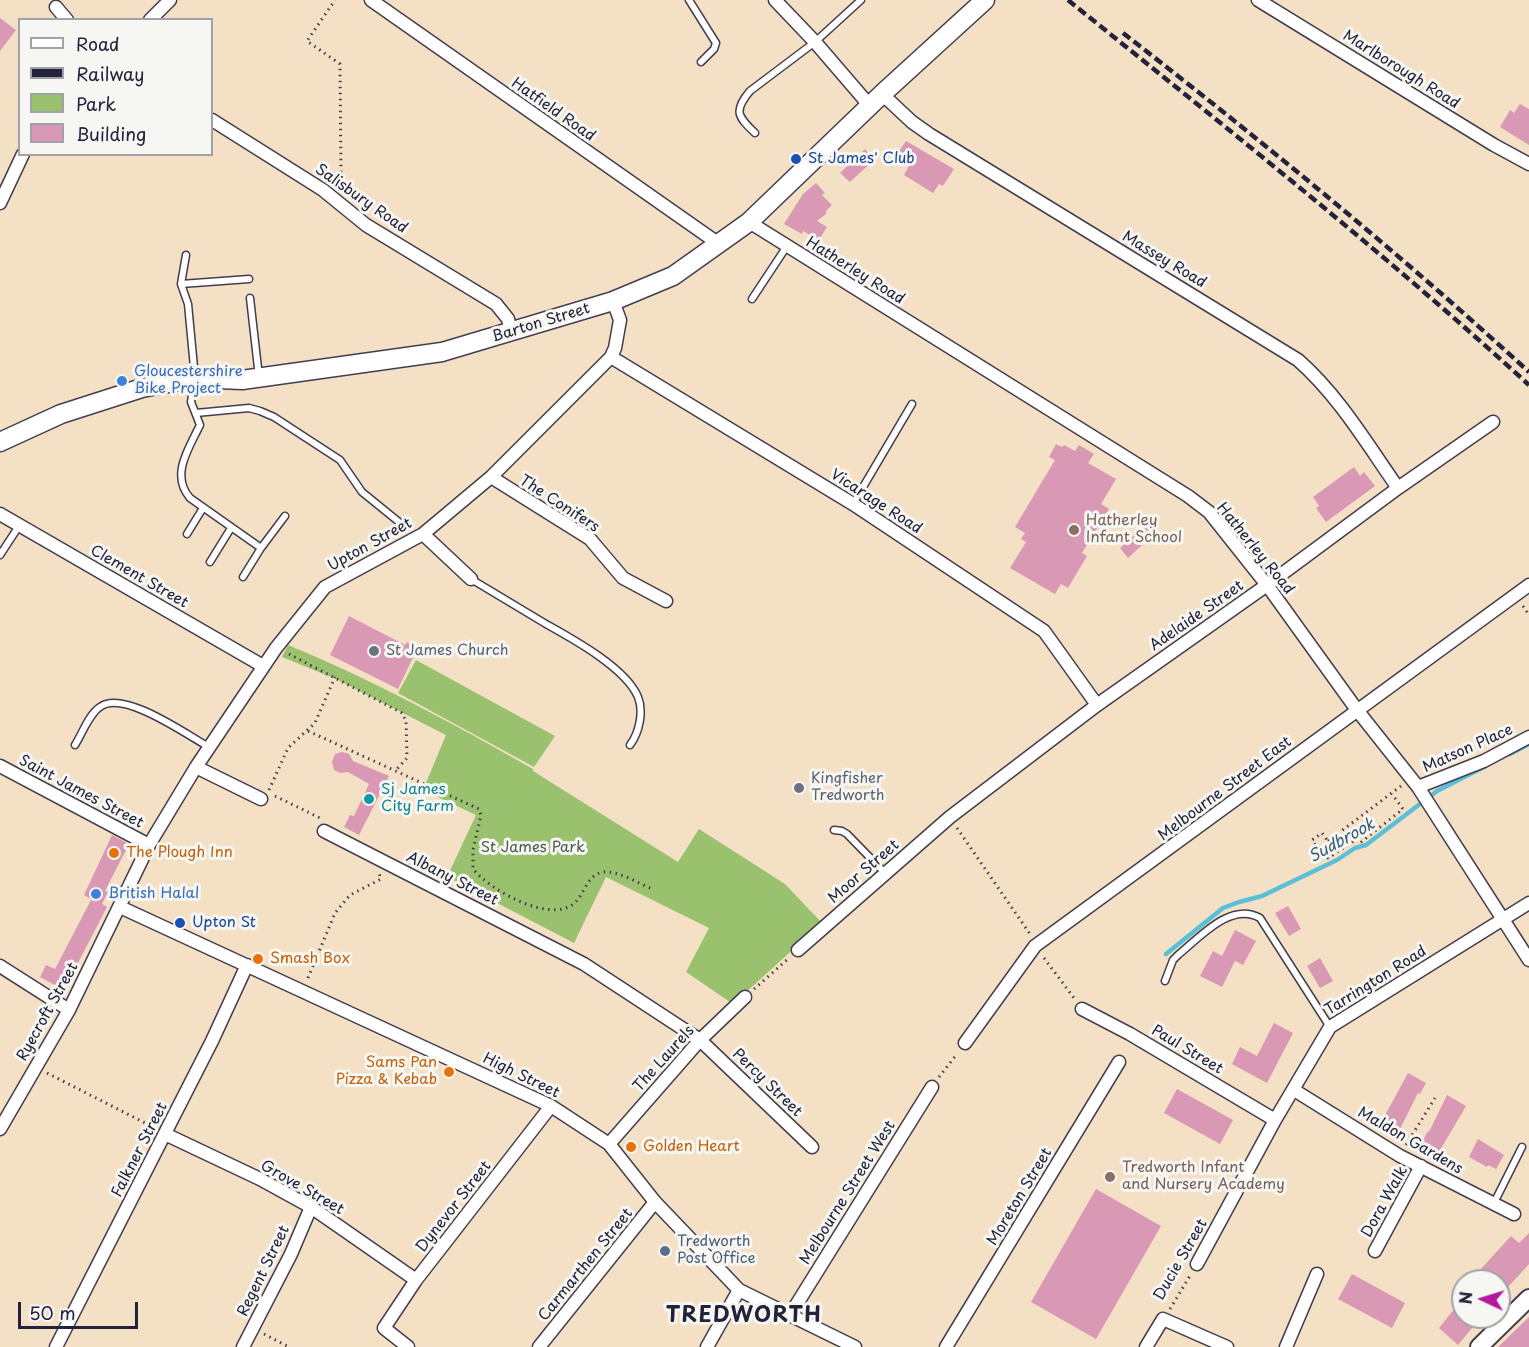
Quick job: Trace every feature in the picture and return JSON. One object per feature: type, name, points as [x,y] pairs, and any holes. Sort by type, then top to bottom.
[{"type":"main road","name":"Barton Street","points":[[0,441],[61,414],[142,388],[195,378],[242,380],[442,352],[613,301],[673,276],[749,222],[876,100],[985,0]]},
{"type":"street","points":[[152,18],[170,0]]},
{"type":"street","name":"Hatfield Road","points":[[371,0],[719,244]]},
{"type":"street","name":"Massey Road","points":[[775,0],[876,100],[1298,360],[1316,375],[1331,393],[1398,488]]},
{"type":"street","name":"Marlborough Road","points":[[1258,0],[1494,145],[1529,164]]},
{"type":"street","points":[[56,7],[65,18]]},
{"type":"street","name":"Salisbury Road","points":[[213,121],[323,190],[366,225],[496,304],[508,319],[511,332]]},
{"type":"street","points":[[0,203],[22,156]]},
{"type":"street","name":"Hatherley Road","points":[[749,222],[1188,496],[1209,512],[1267,585],[1357,710],[1416,784],[1529,960]]},
{"type":"street","points":[[611,357],[620,320],[613,301]]},
{"type":"street","name":"Upton Street","points":[[120,907],[149,845],[195,767],[276,648],[325,587],[423,534],[491,477],[611,357]]},
{"type":"street","name":"Vicarage Road","points":[[611,357],[853,504],[1044,631],[1097,705]]},
{"type":"street","name":"Adelaide Street","points":[[950,817],[1097,705],[1493,422]]},
{"type":"street","name":"The Conifers","points":[[491,477],[590,539],[623,578],[666,601]]},
{"type":"street","name":"Clement Street","points":[[0,514],[263,666]]},
{"type":"street","points":[[423,534],[471,579]]},
{"type":"street","name":"Melbourne Street East","points":[[965,1042],[1035,946],[1529,585]]},
{"type":"street","name":"Matson Place","points":[[1416,784],[1484,761],[1529,737]]},
{"type":"street","name":"Saint James Street","points":[[0,766],[149,845]]},
{"type":"street","points":[[195,767],[264,796]]},
{"type":"street","name":"Moor Street","points":[[798,950],[950,817]]},
{"type":"street","name":"Albany Street","points":[[324,831],[584,964],[700,1040]]},
{"type":"street","name":"Tarrington Road","points":[[1275,1120],[1330,1027],[1529,903]]},
{"type":"street","name":"High Street","points":[[120,907],[551,1106],[609,1144],[655,1202],[739,1290],[790,1315],[834,1342],[855,1347]]},
{"type":"street","name":"Ryecroft Street","points":[[0,1129],[69,1010],[120,907]]},
{"type":"street","name":"Falkner Street","points":[[56,1347],[212,1041],[247,965]]},
{"type":"street","points":[[0,966],[69,1010]]},
{"type":"street","name":"The Laurels","points":[[609,1144],[700,1040],[745,997]]},
{"type":"street","name":"Paul Street","points":[[1083,1009],[1130,1034],[1275,1120]]},
{"type":"street","name":"Percy Street","points":[[700,1040],[812,1148]]},
{"type":"street","name":"Moreton Street","points":[[946,1347],[1119,1062]]},
{"type":"street","name":"Melbourne Street West","points":[[790,1315],[932,1087]]},
{"type":"street","name":"Maldon Gardens","points":[[1294,1090],[1400,1155],[1514,1214]]},
{"type":"street","name":"Dynevor Street","points":[[408,1347],[384,1328],[416,1280],[551,1106]]},
{"type":"street","name":"Ducie Street","points":[[1197,1264],[1275,1120]]},
{"type":"street","name":"Grove Street","points":[[165,1134],[260,1179],[311,1207],[416,1280]]},
{"type":"street","name":"Dora Walk","points":[[1375,1251],[1421,1166]]},
{"type":"street","name":"Carmarthen Street","points":[[539,1347],[655,1202]]},
{"type":"street","name":"Regent Street","points":[[243,1347],[291,1254],[311,1207]]},
{"type":"street","points":[[1286,1347],[1317,1274]]},
{"type":"street","points":[[707,1347],[739,1290]]},
{"type":"street","points":[[1479,1347],[1529,1298]]},
{"type":"street","points":[[1146,1347],[1163,1319],[1227,1347]]},
{"type":"lane","points":[[689,0],[716,43],[714,50],[701,62]]},
{"type":"lane","points":[[755,133],[741,119],[739,113],[742,100],[750,91],[815,42],[861,0]]},
{"type":"lane","points":[[752,299],[787,246]]},
{"type":"lane","points":[[186,255],[182,284],[188,304],[195,378],[191,402],[200,425],[183,459],[183,490],[203,508],[261,548]]},
{"type":"lane","points":[[182,284],[249,279]]},
{"type":"lane","points":[[250,298],[259,377]]},
{"type":"lane","points":[[853,504],[912,404]]},
{"type":"lane","points":[[196,413],[249,408],[274,417],[340,460],[362,492],[399,522]]},
{"type":"lane","points":[[187,534],[203,508]]},
{"type":"lane","points":[[243,577],[285,516]]},
{"type":"lane","points":[[0,555],[19,526]]},
{"type":"lane","points":[[210,562],[231,528]]},
{"type":"lane","points":[[471,579],[588,648],[632,686],[639,699],[640,723],[637,736],[630,745]]},
{"type":"lane","points":[[75,745],[98,708],[105,704],[115,703],[128,705],[151,714],[209,747]]},
{"type":"lane","points":[[834,830],[847,834],[885,873]]},
{"type":"lane","points":[[1165,981],[1173,960],[1224,919],[1234,915],[1252,913],[1260,918],[1330,1027]]},
{"type":"lane","points":[[1494,1204],[1522,1147]]},
{"type":"path","points":[[323,190],[341,175],[340,64],[307,41],[335,0]]},
{"type":"path","points":[[276,648],[398,710],[405,718],[407,758],[396,770]]},
{"type":"path","points":[[324,831],[326,821],[264,796],[288,748],[315,723],[335,677]]},
{"type":"path","points":[[308,731],[479,809],[481,815],[473,850],[473,869],[490,885],[505,894],[538,908],[550,910],[566,908],[580,897],[590,880],[604,872],[613,873],[652,889]]},
{"type":"path","points":[[1328,841],[1392,794],[1416,784]]},
{"type":"path","points":[[1320,851],[1330,844],[1322,833],[1312,840],[1322,856],[1326,853],[1328,858],[1358,839],[1360,843],[1403,809],[1392,794]]},
{"type":"path","points":[[950,817],[1031,935],[1035,946],[1083,1009]]},
{"type":"path","points":[[303,991],[335,913],[350,895],[381,879],[375,857]]},
{"type":"path","points":[[745,997],[798,950]]},
{"type":"path","points":[[932,1087],[965,1042]]},
{"type":"path","points":[[36,1067],[165,1134]]},
{"type":"path","points":[[1400,1155],[1435,1098]]},
{"type":"path","name":"Ducie Street","points":[[1163,1319],[1197,1264]]},
{"type":"path","points":[[253,1328],[289,1347]]},
{"type":"green space","name":"St James Park","points":[[288,645],[382,688],[503,752],[678,862],[699,829],[785,884],[822,923],[733,1004],[686,972],[709,928],[606,877],[574,943],[447,877],[476,815],[423,790],[446,735],[336,679],[282,657]]},
{"type":"green space","points":[[416,660],[555,736],[534,767],[398,693]]},
{"type":"building","points":[[0,18],[16,30],[0,51]]},
{"type":"building","points":[[1520,104],[1529,109],[1529,145],[1500,127],[1510,110],[1514,113]]},
{"type":"building","points":[[906,141],[954,169],[943,186],[939,184],[933,193],[904,175],[911,162],[897,154]]},
{"type":"building","points":[[865,149],[874,160],[850,182],[840,173]]},
{"type":"building","points":[[816,183],[825,193],[822,195],[832,205],[825,212],[827,213],[817,221],[827,227],[819,240],[784,224],[803,194]]},
{"type":"building","points":[[1056,444],[1062,447],[1064,445],[1075,451],[1079,445],[1094,454],[1088,463],[1116,479],[1101,504],[1109,509],[1082,553],[1087,556],[1068,588],[1061,584],[1055,594],[1010,568],[1026,542],[1021,539],[1025,533],[1015,527],[1055,460],[1049,457]]},
{"type":"building","points":[[1354,467],[1360,476],[1364,472],[1375,486],[1326,522],[1316,508],[1319,506],[1313,497]]},
{"type":"building","points":[[1146,525],[1154,534],[1128,558],[1120,548]]},
{"type":"building","name":"St James Church","points":[[349,616],[405,645],[407,642],[418,647],[398,689],[330,655]]},
{"type":"building","name":"Sj James City Farm","points":[[342,752],[349,754],[353,761],[389,776],[359,835],[344,827],[350,815],[354,816],[369,784],[348,772],[340,773],[334,770],[332,762],[335,754]]},
{"type":"building","points":[[112,835],[129,844],[105,891],[108,892],[102,904],[107,907],[64,990],[40,977],[46,965],[55,969],[91,900],[98,903],[84,895]]},
{"type":"building","points":[[1288,906],[1301,929],[1289,936],[1275,913]]},
{"type":"building","points":[[1235,930],[1256,941],[1243,965],[1235,961],[1222,987],[1200,976],[1213,951],[1222,956]]},
{"type":"building","points":[[1320,958],[1333,981],[1320,988],[1307,966]]},
{"type":"building","points":[[1274,1023],[1293,1033],[1267,1083],[1232,1064],[1240,1047],[1257,1056]]},
{"type":"building","points":[[1408,1073],[1426,1083],[1420,1094],[1418,1093],[1400,1129],[1383,1119]]},
{"type":"building","points":[[1177,1089],[1233,1120],[1220,1144],[1164,1113]]},
{"type":"building","points":[[1447,1095],[1466,1106],[1439,1152],[1422,1142]]},
{"type":"building","points":[[1478,1139],[1504,1155],[1496,1169],[1488,1165],[1487,1167],[1469,1157]]},
{"type":"building","points":[[1096,1189],[1161,1226],[1096,1339],[1031,1302]]},
{"type":"building","points":[[1529,1233],[1529,1264],[1511,1284],[1511,1269],[1481,1269],[1511,1236],[1519,1243]]},
{"type":"building","points":[[1352,1274],[1405,1303],[1392,1328],[1338,1299]]},
{"type":"building","points":[[1451,1313],[1451,1329],[1471,1329],[1458,1345],[1439,1328]]},
{"type":"building","points":[[1529,1317],[1529,1347],[1498,1347]]},
{"type":"waterway","name":"Sudbrook","points":[[1510,754],[1529,744]]},
{"type":"waterway","name":"Sudbrook","points":[[1166,954],[1223,908],[1262,896],[1337,860],[1355,848],[1366,845],[1437,791],[1484,767]]},
{"type":"railway","points":[[1068,0],[1359,237],[1529,385]]},
{"type":"railway","points":[[1123,33],[1329,198],[1529,372]]},
{"type":"place","name":"St James' Club","points":[[796,159]]},
{"type":"place","name":"Gloucestershire Bike Project","points":[[122,381]]},
{"type":"place","name":"Hatherley Infant School","points":[[1074,530]]},
{"type":"place","name":"St James Church","points":[[374,651]]},
{"type":"place","name":"Kingfisher Tredworth","points":[[799,788]]},
{"type":"place","name":"Sj James City Farm","points":[[369,799]]},
{"type":"place","name":"The Plough Inn","points":[[114,853]]},
{"type":"place","name":"British Halal","points":[[96,894]]},
{"type":"place","name":"Upton St","points":[[180,923]]},
{"type":"place","name":"Smash Box","points":[[258,959]]},
{"type":"place","name":"Sams Pan Pizza & Kebab","points":[[449,1072]]},
{"type":"place","name":"Golden Heart","points":[[631,1147]]},
{"type":"place","name":"Tredworth Infant and Nursery Academy","points":[[1110,1177]]},
{"type":"place","name":"Tredworth Post Office","points":[[665,1251]]},
{"type":"district","name":"TREDWORTH","points":[[744,1316]]}]
